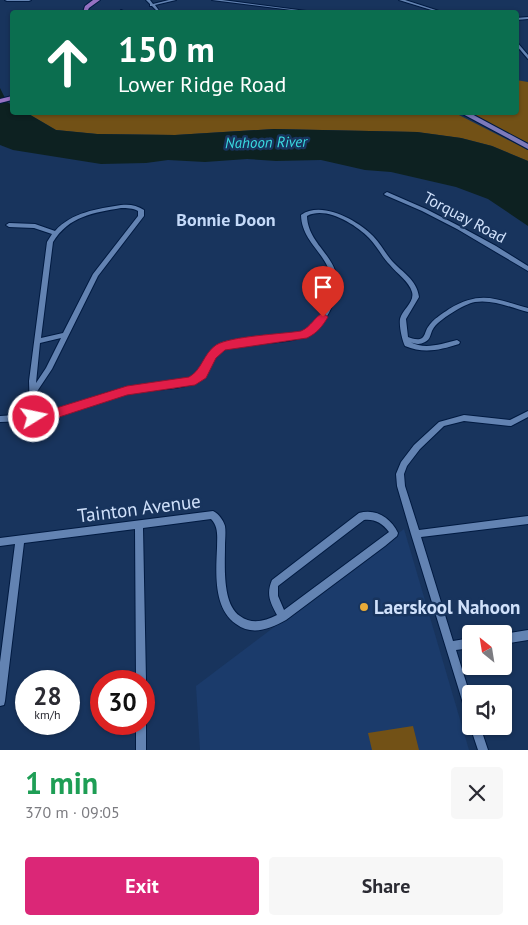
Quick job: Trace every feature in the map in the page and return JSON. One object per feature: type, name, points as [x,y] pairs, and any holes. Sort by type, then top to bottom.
[{"type":"main road","points":[[86,10],[96,0]]},
{"type":"street","points":[[7,0],[30,0]]},
{"type":"street","points":[[148,0],[156,10]]},
{"type":"street","points":[[151,5],[174,0]]},
{"type":"street","points":[[214,0],[300,10]]},
{"type":"street","points":[[401,0],[433,10]]},
{"type":"street","points":[[410,3],[418,0]]},
{"type":"street","points":[[519,46],[528,58]]},
{"type":"street","points":[[468,115],[528,146]]},
{"type":"street","name":"Torquay Road","points":[[387,194],[432,213],[469,232],[528,268]]},
{"type":"street","points":[[32,394],[41,384],[95,275],[138,220],[141,210],[129,206],[88,212],[76,217],[56,233],[50,242],[32,381],[32,394],[34,417]]},
{"type":"street","points":[[0,419],[53,414],[127,390],[187,383],[199,378],[212,355],[221,347],[229,344],[300,336],[316,327],[332,297],[335,279],[327,257],[304,223],[304,215],[311,211],[321,210],[334,214],[366,233],[409,282],[416,295],[403,319],[406,343],[420,349],[457,342]]},
{"type":"street","points":[[9,225],[35,226],[56,233]]},
{"type":"street","points":[[405,338],[415,341],[424,340],[429,329],[435,323],[474,300],[491,301],[528,310]]},
{"type":"street","points":[[37,341],[65,336]]},
{"type":"street","points":[[462,685],[415,534],[400,478],[404,464],[417,446],[433,430],[448,421],[474,418],[511,422],[528,414]]},
{"type":"street","name":"Tainton Avenue","points":[[0,542],[208,515],[214,516],[221,527],[223,594],[230,613],[237,621],[255,626],[265,626],[283,617],[394,533],[392,528],[377,517],[362,516],[275,583],[273,597],[283,617]]},
{"type":"street","points":[[415,534],[528,520]]},
{"type":"street","points":[[139,524],[141,670]]},
{"type":"street","points":[[0,701],[20,540]]},
{"type":"street","points":[[512,637],[528,635]]},
{"type":"street","points":[[450,646],[462,644]]},
{"type":"street","points":[[141,735],[141,750]]},
{"type":"street","points":[[479,735],[483,750]]},
{"type":"shaded area","points":[[519,80],[528,82],[528,143],[473,115],[519,115]]},
{"type":"shaded area","points":[[30,115],[459,115],[528,150],[528,161],[492,146],[461,138],[417,132],[274,129],[175,135],[97,134],[56,130]]},
{"type":"shaded area","name":"Laerskool Nahoon","points":[[404,529],[462,726],[462,735],[465,735],[469,750],[200,750],[196,686]]},
{"type":"shaded area","points":[[413,726],[419,750],[372,750],[368,733]]},
{"type":"water","name":"Nahoon River","points":[[0,88],[7,102],[10,104],[10,115],[30,115],[56,130],[97,134],[175,135],[274,129],[417,132],[461,138],[492,146],[528,161],[528,226],[488,199],[456,187],[391,172],[365,170],[321,160],[276,161],[247,159],[205,162],[168,160],[146,163],[101,164],[13,150],[0,145]]},
{"type":"place","name":"Laerskool Nahoon","points":[[364,607]]},
{"type":"district","name":"Bonnie Doon","points":[[226,219]]},
{"type":"route","points":[[34,417],[53,414],[127,390],[191,382],[202,375],[214,352],[221,347],[229,344],[308,334],[314,330],[323,317]]}]
